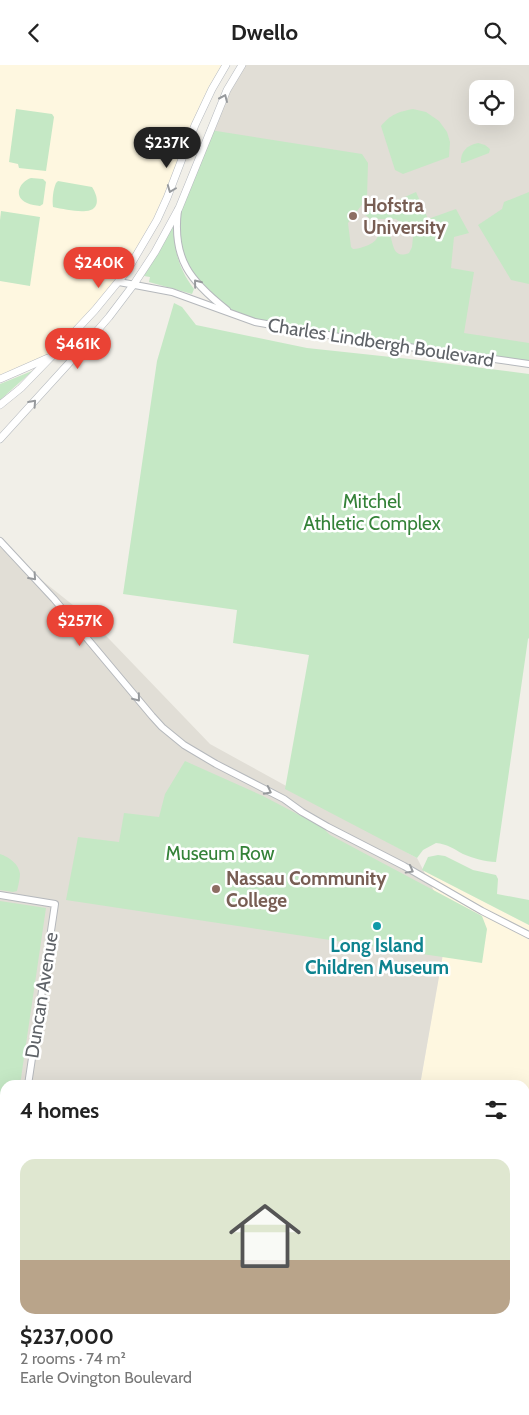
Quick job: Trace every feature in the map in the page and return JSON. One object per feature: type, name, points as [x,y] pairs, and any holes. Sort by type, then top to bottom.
[{"type":"main road","points":[[0,405],[53,355],[119,282],[137,255],[157,220],[195,125],[226,65]]},
{"type":"main road","points":[[0,439],[70,362],[134,284],[155,252],[179,208],[224,98],[242,65]]},
{"type":"main road","points":[[0,379],[53,355]]},
{"type":"street","points":[[179,208],[176,223],[178,247],[189,273],[201,288],[233,315]]},
{"type":"street","name":"Charles Lindbergh Boulevard","points":[[119,282],[172,292],[255,322],[345,338],[529,364]]},
{"type":"street","points":[[0,541],[54,599],[152,716],[184,745],[216,764],[284,799],[320,822],[529,935]]},
{"type":"street","name":"Duncan Avenue","points":[[0,895],[55,904],[29,1080]]},
{"type":"shaded area","points":[[0,65],[224,65],[162,210],[122,277],[52,355],[0,378]]},
{"type":"shaded area","name":"Hofstra University","points":[[244,65],[529,65],[529,364],[193,279],[216,116]]},
{"type":"shaded area","name":"Nassau Community College","points":[[0,547],[88,617],[210,744],[417,858],[449,920],[421,1080],[0,1080]]},
{"type":"shaded area","points":[[422,870],[529,925],[529,1080],[421,1080],[442,957],[482,916],[433,890]]},
{"type":"green space","points":[[16,109],[52,114],[54,117],[46,171],[19,168],[18,164],[9,162]]},
{"type":"green space","points":[[413,109],[426,112],[439,121],[447,132],[450,142],[449,157],[403,174],[395,170],[381,126],[395,114]]},
{"type":"green space","points":[[210,130],[362,154],[368,163],[367,198],[348,223],[351,247],[353,249],[374,242],[378,237],[381,222],[386,225],[397,253],[409,253],[413,237],[396,219],[370,219],[363,213],[378,209],[416,192],[428,219],[456,209],[469,233],[454,237],[451,268],[474,272],[464,333],[529,343],[529,364],[245,319],[210,297],[185,263],[177,223]]},
{"type":"green space","points":[[478,143],[490,149],[489,153],[461,163],[465,150],[471,145]]},
{"type":"green space","points":[[31,178],[43,179],[46,182],[43,204],[40,206],[27,203],[19,194],[23,183]]},
{"type":"green space","points":[[58,181],[92,187],[97,198],[94,208],[82,211],[53,207],[53,192]]},
{"type":"green space","points":[[529,192],[529,284],[511,280],[478,225],[502,209],[504,202]]},
{"type":"green space","points":[[1,211],[40,217],[30,286],[0,281]]},
{"type":"green space","points":[[173,226],[178,259],[184,274],[194,289],[192,294],[149,282],[150,277],[144,276]]},
{"type":"green space","name":"Mitchel Athletic Complex","points":[[174,303],[182,307],[196,325],[307,348],[529,374],[529,638],[496,862],[475,858],[436,843],[423,850],[417,858],[285,789],[309,655],[233,643],[237,610],[123,594],[157,361]]},
{"type":"green space","points":[[32,371],[29,374],[0,400],[0,384]]},
{"type":"green space","name":"Museum Row","points":[[185,761],[263,796],[322,827],[330,835],[482,916],[487,929],[482,963],[66,900],[78,837],[119,842],[124,813],[159,817],[165,794]]},
{"type":"green space","points":[[0,854],[10,859],[18,867],[20,874],[17,891],[0,890]]},
{"type":"green space","points":[[445,856],[473,870],[496,875],[498,879],[497,894],[529,900],[529,925],[422,870],[428,857]]},
{"type":"green space","points":[[0,901],[46,908],[21,1080],[0,1080]]},
{"type":"place","name":"Hofstra University","points":[[353,216]]},
{"type":"place","name":"Nassau Community College","points":[[216,889]]},
{"type":"place","name":"Long Island Children Museum","points":[[377,926]]}]
